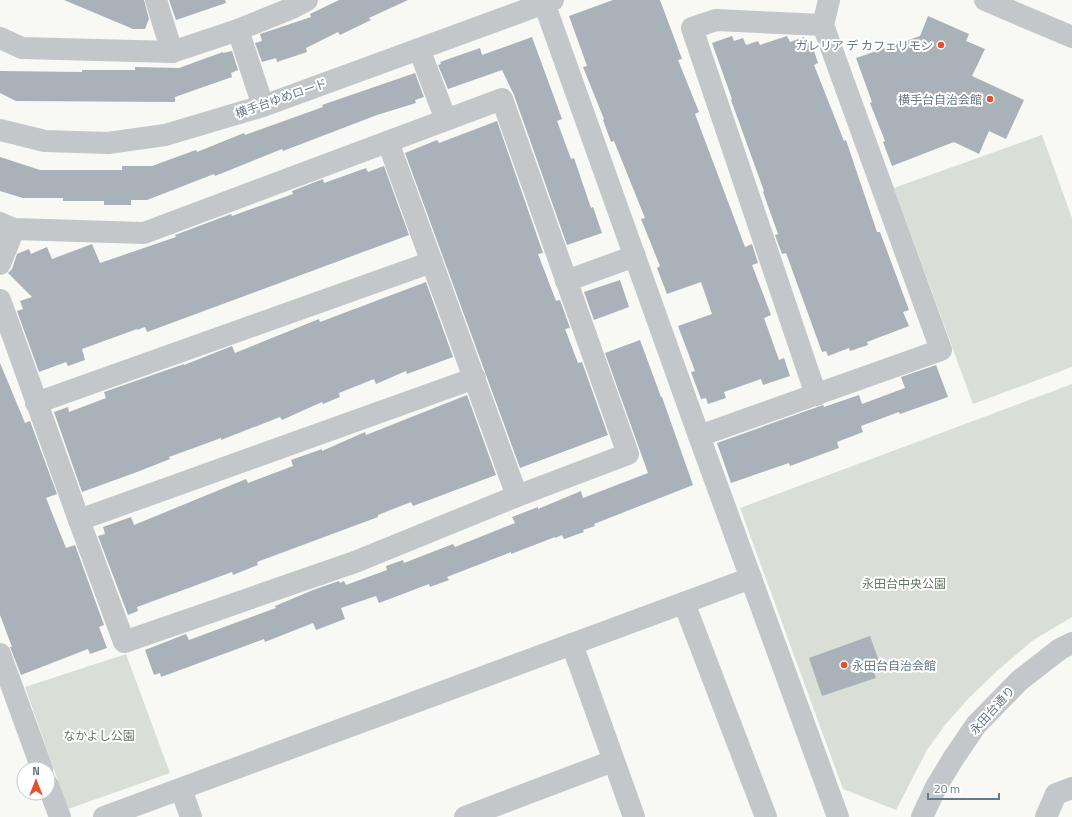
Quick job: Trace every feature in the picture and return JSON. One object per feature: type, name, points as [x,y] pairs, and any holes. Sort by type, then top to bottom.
[{"type":"street","points":[[156,0],[172,52]]},
{"type":"street","points":[[699,436],[941,350],[823,25],[829,0]]},
{"type":"street","points":[[547,1],[699,436],[838,817]]},
{"type":"street","name":"横手台ゆめロード","points":[[0,130],[45,141],[108,143],[165,135],[263,106],[547,1]]},
{"type":"street","points":[[996,2],[1072,37]]},
{"type":"street","points":[[0,38],[22,48],[172,52],[238,30],[296,3]]},
{"type":"street","points":[[816,395],[692,28],[716,20],[823,25]]},
{"type":"street","points":[[238,30],[263,106]]},
{"type":"street","points":[[419,49],[446,120]]},
{"type":"street","points":[[0,264],[7,226],[144,233],[502,99],[628,454],[518,496],[355,562],[124,642],[36,403],[0,300]]},
{"type":"street","points":[[388,142],[518,496]]},
{"type":"street","points":[[566,281],[635,256]]},
{"type":"street","points":[[36,403],[432,262]]},
{"type":"street","points":[[79,520],[475,378]]},
{"type":"street","points":[[104,817],[751,578]]},
{"type":"street","points":[[684,602],[766,817]]},
{"type":"street","name":"永田台通り","points":[[922,817],[936,787],[976,725],[1020,680],[1060,649],[1072,643]]},
{"type":"street","points":[[572,644],[634,817]]},
{"type":"street","points":[[0,654],[6,687],[38,761]]},
{"type":"street","points":[[465,817],[614,761]]},
{"type":"street","points":[[181,788],[191,817]]},
{"type":"street","points":[[1046,817],[1056,794],[1072,788]]},
{"type":"street","points":[[54,801],[60,817]]},
{"type":"green space","points":[[1042,135],[1072,218],[1072,367],[973,404],[894,188]]},
{"type":"green space","name":"永田台中央公園","points":[[1072,384],[1072,617],[1032,641],[997,671],[968,699],[945,725],[927,750],[896,810],[843,789],[740,508]]},
{"type":"green space","name":"なかよし公園","points":[[126,654],[170,773],[68,809],[56,775],[56,761],[51,761],[25,687]]},
{"type":"building","points":[[64,0],[144,0],[149,19],[145,29],[133,29]]},
{"type":"building","points":[[169,0],[225,0],[226,3],[176,20]]},
{"type":"building","points":[[339,0],[408,0],[369,18],[371,20],[340,35],[338,32],[306,48],[307,52],[277,62],[276,58],[262,62],[255,43],[262,41],[260,34],[311,17],[310,14]]},
{"type":"building","points":[[613,0],[660,0],[682,59],[678,60],[699,112],[695,114],[745,247],[752,244],[758,263],[752,265],[771,315],[764,318],[779,360],[784,358],[790,376],[763,385],[761,379],[724,392],[726,398],[708,404],[706,398],[701,399],[691,372],[695,371],[678,326],[712,314],[701,282],[667,294],[657,268],[660,266],[641,219],[645,218],[614,141],[611,142],[603,120],[604,119],[583,67],[587,66],[569,16]]},
{"type":"building","points":[[928,16],[969,34],[966,41],[985,49],[972,76],[1024,100],[1006,139],[989,131],[979,154],[954,142],[892,166],[883,142],[885,141],[870,103],[872,102],[856,58],[920,36]]},
{"type":"building","points":[[732,36],[734,41],[743,38],[746,45],[758,41],[760,45],[787,36],[790,42],[804,37],[807,43],[811,42],[818,63],[814,65],[844,141],[846,140],[877,232],[880,232],[909,310],[903,312],[909,326],[867,342],[868,345],[850,351],[849,348],[828,356],[826,351],[822,352],[786,253],[782,254],[775,235],[778,234],[763,192],[764,191],[712,43]]},
{"type":"building","points":[[532,37],[562,119],[557,121],[571,159],[574,158],[591,208],[593,207],[602,233],[567,245],[514,95],[502,70],[448,89],[438,65],[441,64],[440,62],[480,48],[482,55]]},
{"type":"building","points":[[232,51],[238,70],[231,73],[232,77],[175,97],[175,102],[16,101],[0,93],[0,71],[82,72],[82,70],[135,70],[135,67],[179,68],[223,52]]},
{"type":"building","points":[[415,73],[424,97],[415,100],[416,103],[377,115],[283,151],[282,149],[215,176],[214,174],[147,200],[131,200],[131,205],[104,205],[104,201],[63,201],[63,198],[23,198],[0,191],[0,157],[40,170],[122,170],[122,166],[152,166],[196,150],[197,152],[244,133],[245,135],[323,107],[322,105]]},
{"type":"building","points":[[497,121],[543,253],[538,254],[556,301],[560,300],[570,328],[565,329],[578,363],[582,362],[608,435],[520,468],[405,153],[437,140],[439,143]]},
{"type":"building","points":[[384,166],[409,235],[147,332],[145,327],[137,329],[82,349],[85,360],[68,366],[66,362],[39,372],[17,311],[23,309],[20,301],[32,297],[8,273],[12,269],[17,254],[29,249],[31,254],[47,247],[52,259],[92,244],[100,263],[176,237],[175,235],[231,214],[232,216],[293,194],[292,191],[323,179],[324,183],[366,168],[368,172]]},
{"type":"building","points":[[620,280],[629,307],[594,320],[584,292]]},
{"type":"building","points":[[426,282],[453,357],[407,374],[406,371],[376,384],[374,379],[339,393],[340,397],[323,404],[322,402],[282,420],[280,417],[221,440],[221,438],[169,457],[170,459],[137,472],[82,492],[54,412],[68,407],[69,412],[106,398],[104,392],[184,365],[232,346],[235,353],[319,319],[320,322]]},
{"type":"building","points":[[640,340],[693,485],[594,524],[595,526],[583,530],[584,532],[564,539],[562,535],[511,554],[511,552],[447,577],[449,580],[430,587],[429,584],[379,603],[376,596],[341,608],[345,619],[316,630],[313,623],[265,642],[264,639],[161,677],[160,673],[154,675],[145,650],[186,634],[189,640],[276,608],[275,606],[313,590],[339,581],[340,583],[344,581],[346,585],[387,570],[386,566],[403,560],[404,563],[453,544],[455,547],[515,523],[512,517],[538,507],[538,509],[581,491],[583,498],[648,473],[605,353]]},
{"type":"building","points":[[0,363],[25,423],[30,421],[57,494],[46,498],[66,548],[75,545],[104,625],[99,627],[107,648],[90,654],[88,649],[21,675],[0,615]]},
{"type":"building","points":[[936,365],[948,397],[900,414],[899,412],[861,426],[863,432],[837,442],[839,448],[790,466],[789,463],[731,483],[717,443],[823,405],[824,407],[859,395],[862,404],[905,388],[901,377]]},
{"type":"building","points":[[467,395],[496,475],[413,506],[411,502],[378,515],[378,517],[257,562],[258,565],[233,575],[232,572],[137,607],[138,611],[128,615],[98,536],[105,534],[103,527],[131,517],[134,525],[246,479],[248,483],[293,466],[291,460],[322,449],[322,451],[365,432],[366,435]]},
{"type":"building","name":"永田台自治会館","points":[[870,636],[880,664],[872,667],[876,678],[822,696],[809,658]]},
{"type":"place","name":"ガレリア デ カフェリモン","points":[[941,45]]},
{"type":"place","name":"横手台自治会館","points":[[990,99]]},
{"type":"place","name":"永田台自治会館","points":[[844,665]]}]
